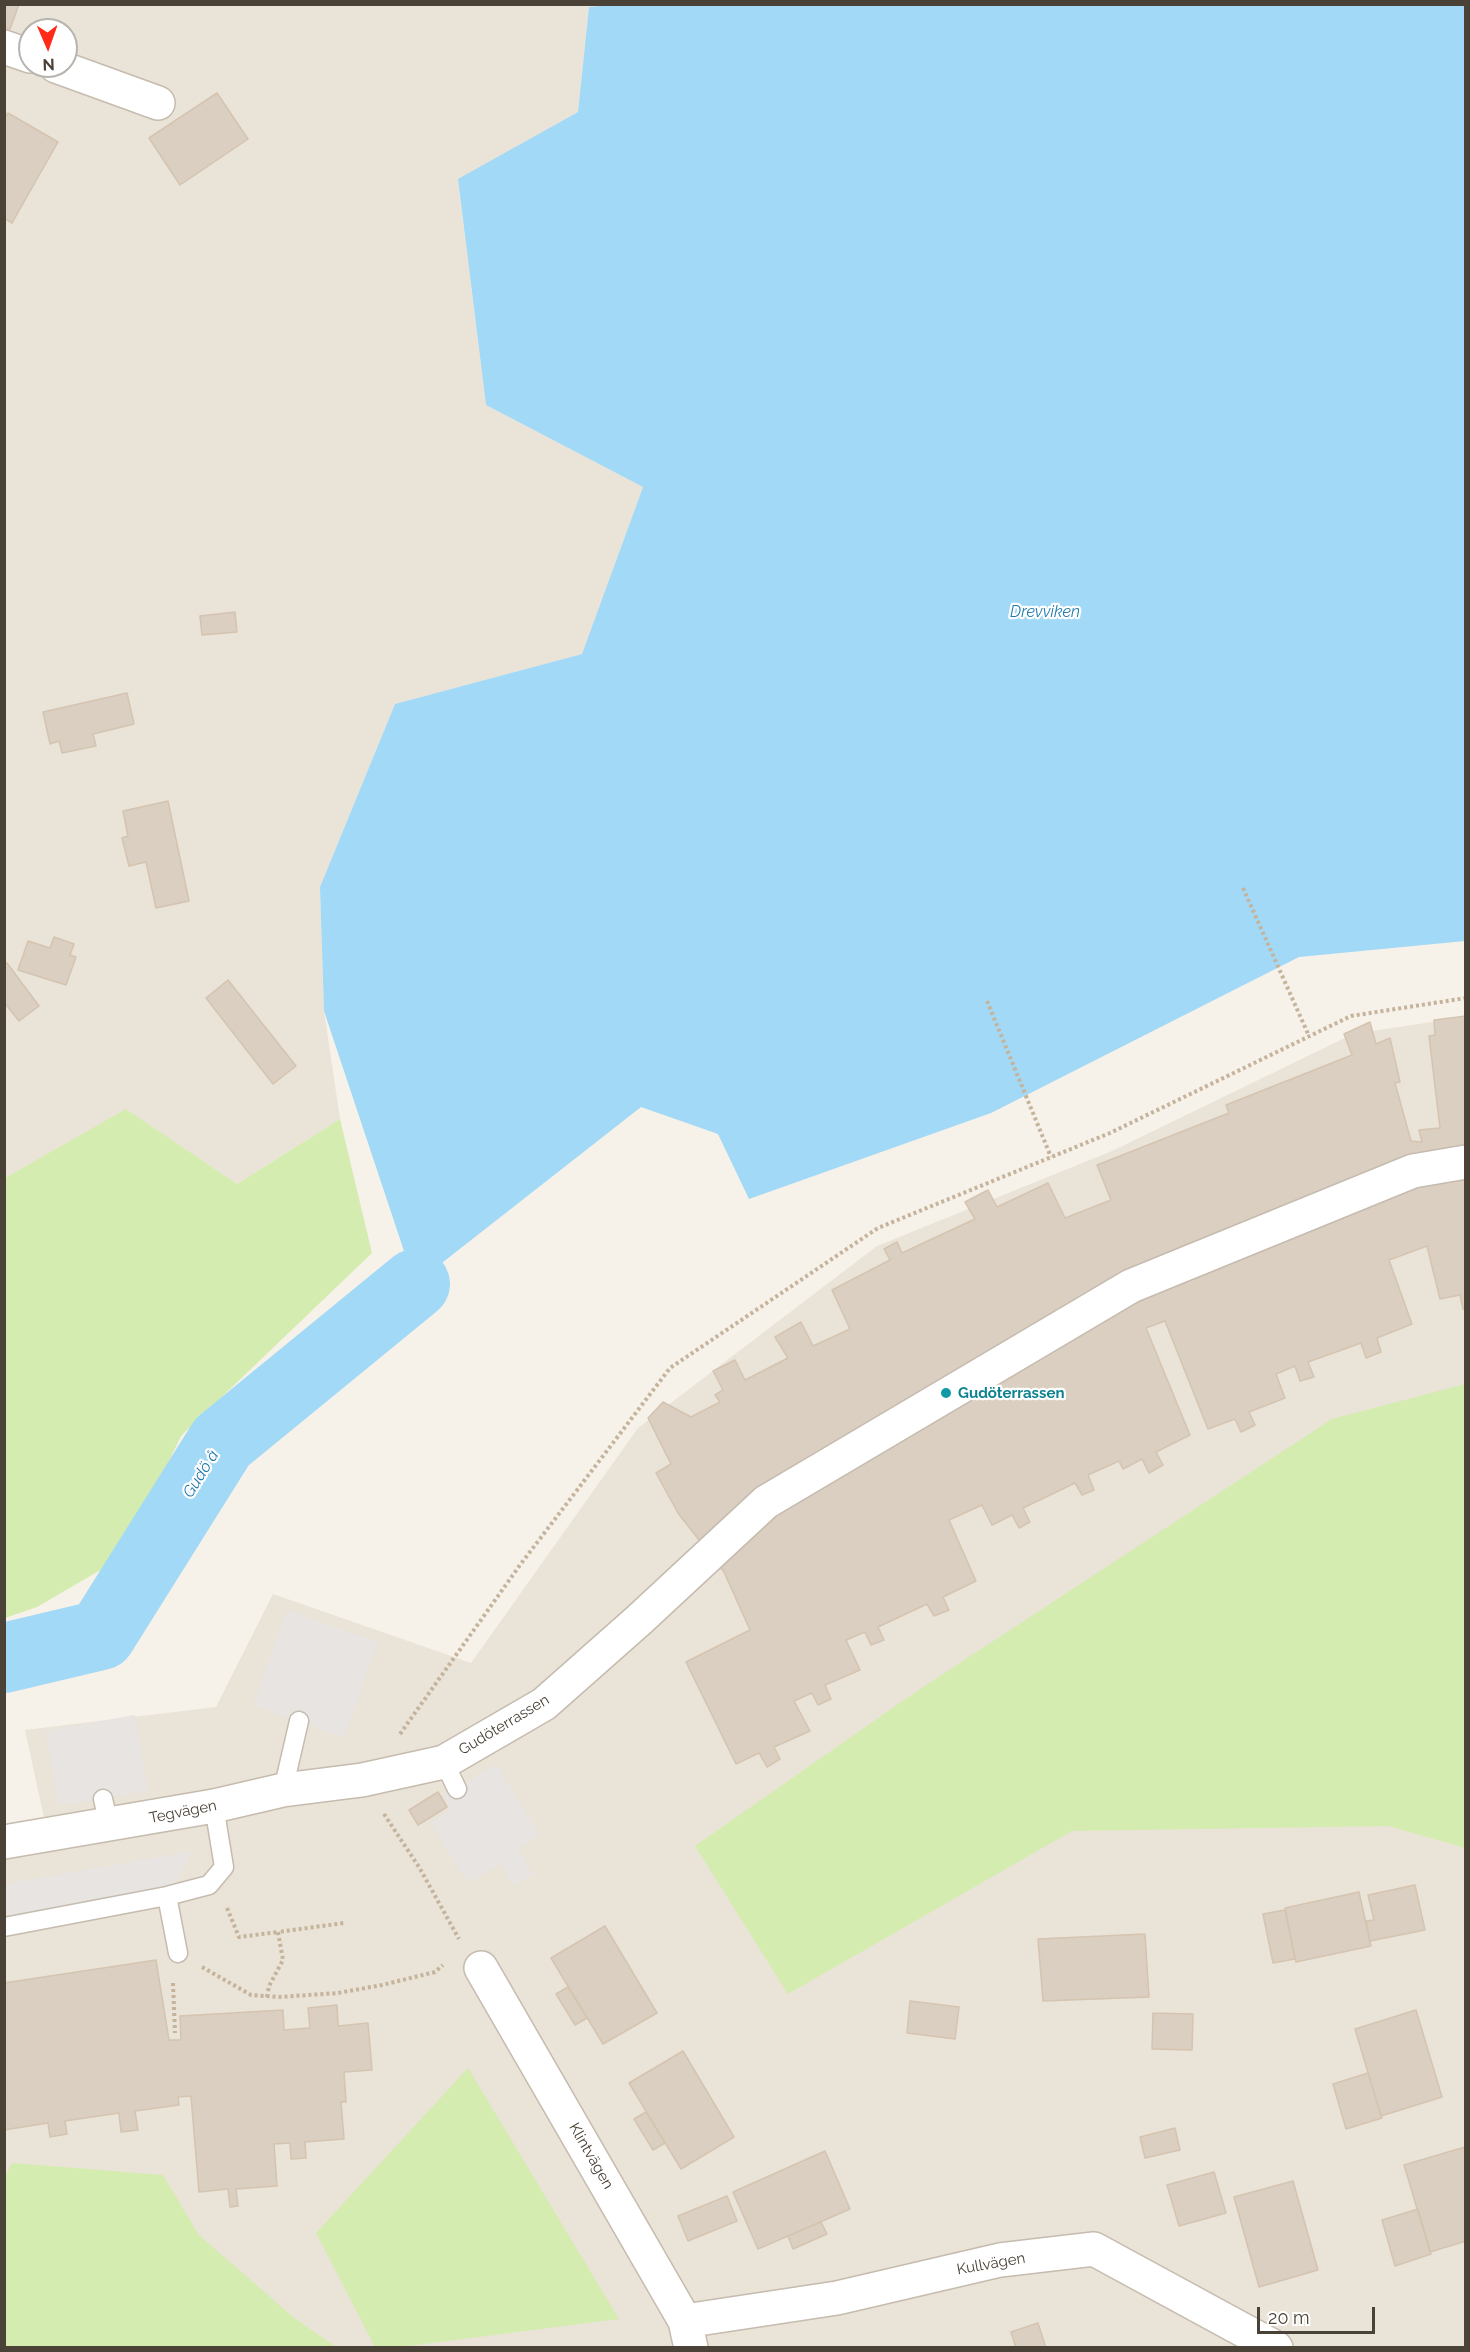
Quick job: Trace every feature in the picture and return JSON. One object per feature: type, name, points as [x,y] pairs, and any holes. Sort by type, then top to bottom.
[{"type":"street","points":[[78,74],[158,103]]},
{"type":"street","name":"Gudöterrassen","points":[[362,1780],[451,1775],[544,1704],[766,1502],[1131,1286],[1413,1172],[1466,1162]]},
{"type":"street","name":"Tegvägen","points":[[4,1842],[106,1812],[214,1806],[284,1790],[362,1780]]},
{"type":"street","name":"Klintvägen","points":[[474,1962],[688,2334]]},
{"type":"street","name":"Kullvägen","points":[[688,2334],[1000,2260],[1094,2249],[1276,2348]]},
{"type":"lane","points":[[284,1790],[299,1722]]},
{"type":"lane","points":[[4,1927],[167,1896],[209,1885],[224,1867],[214,1806]]},
{"type":"lane","points":[[167,1896],[178,1953]]},
{"type":"path","points":[[1243,888],[1308,1036]]},
{"type":"path","points":[[474,1962],[419,1867],[362,1780],[410,1722],[520,1564],[670,1368],[878,1228],[1110,1133],[1351,1016],[1466,998]]},
{"type":"path","points":[[987,1001],[1051,1157]]},
{"type":"path","points":[[224,1903],[234,1918],[233,1928],[240,1937],[344,1923]]},
{"type":"path","points":[[267,1997],[269,1986],[283,1960],[278,1932]]},
{"type":"path","points":[[175,2033],[173,1975],[178,1953],[251,1995],[267,1997],[338,1993],[435,1972],[450,1959],[474,1962]]},
{"type":"shaded area","points":[[5,5],[619,5],[589,7],[578,112],[458,180],[486,405],[643,487],[582,654],[395,704],[320,887],[324,1011],[340,1119],[237,1184],[126,1110],[5,1178]]},
{"type":"shaded area","points":[[1465,1017],[1465,2347],[5,2347],[4,1833],[46,1827],[25,1730],[216,1707],[273,1594],[471,1663],[638,1428],[877,1246],[1112,1151],[1353,1034]]},
{"type":"shaded area","points":[[287,1610],[378,1642],[344,1738],[253,1705]]},
{"type":"shaded area","points":[[135,1715],[148,1791],[59,1806],[45,1731]]},
{"type":"shaded area","points":[[496,1764],[540,1835],[518,1849],[533,1874],[514,1886],[500,1864],[468,1883],[430,1822],[451,1809],[444,1797]]},
{"type":"shaded area","points":[[193,1851],[167,1896],[5,1927],[5,1884]]},
{"type":"green space","points":[[126,1109],[237,1184],[340,1119],[372,1253],[181,1436],[123,1557],[37,1607],[5,1618],[5,1178]]},
{"type":"green space","points":[[1465,1384],[1465,1848],[1388,1826],[1072,1831],[788,1994],[695,1846],[914,1693],[1332,1419]]},
{"type":"green space","points":[[468,2068],[619,2319],[401,2347],[375,2347],[316,2233]]},
{"type":"green space","points":[[12,2163],[163,2175],[199,2235],[293,2317],[336,2347],[5,2347],[4,2179]]},
{"type":"water","name":"Drevviken","points":[[619,4],[1465,5],[1465,941],[1299,957],[991,1113],[749,1199],[718,1134],[641,1107],[415,1284],[324,1011],[320,887],[395,704],[582,654],[643,487],[486,405],[458,179],[578,112],[589,7]]},
{"type":"building","points":[[4,4],[19,4],[10,29],[4,27]]},
{"type":"building","points":[[217,93],[248,139],[180,185],[149,138]]},
{"type":"building","points":[[8,113],[58,142],[12,223],[4,218],[4,119]]},
{"type":"building","points":[[235,612],[237,632],[202,635],[200,616]]},
{"type":"building","points":[[127,693],[134,724],[93,734],[96,746],[62,753],[59,741],[50,744],[43,712]]},
{"type":"building","points":[[168,801],[189,901],[156,908],[146,862],[129,866],[122,838],[128,836],[123,811]]},
{"type":"building","points":[[54,937],[74,944],[70,955],[76,957],[66,985],[18,970],[28,941],[50,948]]},
{"type":"building","points":[[7,963],[39,1006],[19,1021],[4,1002],[4,965]]},
{"type":"building","points":[[228,980],[296,1066],[273,1084],[206,998]]},
{"type":"building","name":"Gudöterrassen","points":[[1466,1016],[1466,1308],[1463,1309],[1460,1295],[1440,1299],[1427,1246],[1389,1260],[1412,1324],[1377,1338],[1381,1352],[1366,1358],[1361,1343],[1308,1362],[1314,1377],[1300,1381],[1295,1366],[1276,1374],[1285,1398],[1249,1412],[1255,1425],[1241,1432],[1235,1419],[1208,1429],[1165,1321],[1146,1328],[1190,1435],[1156,1452],[1163,1465],[1149,1473],[1142,1459],[1123,1469],[1119,1461],[1088,1475],[1094,1490],[1082,1495],[1075,1483],[1023,1508],[1030,1522],[1019,1528],[1012,1515],[992,1525],[982,1505],[949,1520],[976,1581],[943,1597],[949,1610],[934,1616],[927,1604],[878,1627],[884,1640],[871,1645],[865,1632],[846,1640],[860,1670],[825,1685],[831,1699],[818,1705],[812,1693],[794,1701],[810,1731],[774,1747],[780,1759],[767,1767],[759,1753],[736,1764],[686,1662],[750,1630],[724,1572],[678,1513],[656,1473],[671,1464],[648,1418],[663,1402],[691,1417],[720,1402],[715,1395],[723,1390],[713,1371],[735,1360],[745,1380],[788,1358],[775,1337],[801,1322],[813,1346],[850,1329],[832,1290],[890,1260],[884,1249],[897,1242],[902,1253],[975,1219],[965,1202],[988,1190],[997,1207],[1048,1183],[1065,1218],[1111,1200],[1097,1165],[1229,1113],[1226,1105],[1352,1055],[1344,1034],[1370,1022],[1376,1044],[1390,1038],[1400,1082],[1395,1083],[1411,1141],[1422,1142],[1419,1130],[1440,1128],[1429,1036],[1435,1035],[1434,1020]]},
{"type":"building","points":[[438,1792],[447,1807],[418,1825],[409,1810]]},
{"type":"building","points":[[1415,1885],[1425,1930],[1370,1941],[1366,1921],[1374,1920],[1368,1895]]},
{"type":"building","points":[[1359,1892],[1371,1946],[1296,1962],[1285,1908]]},
{"type":"building","points":[[1285,1910],[1295,1959],[1273,1963],[1263,1914]]},
{"type":"building","points":[[605,1926],[657,2013],[603,2044],[551,1958]]},
{"type":"building","points":[[1145,1934],[1149,1997],[1043,2001],[1038,1939]]},
{"type":"building","points":[[156,1960],[169,2040],[181,2040],[180,2016],[283,2010],[284,2030],[310,2028],[308,2008],[337,2005],[338,2026],[368,2023],[372,2070],[344,2072],[346,2102],[341,2102],[344,2139],[305,2142],[306,2158],[291,2159],[290,2143],[274,2144],[277,2186],[236,2189],[238,2206],[230,2207],[228,2189],[199,2192],[191,2096],[178,2097],[179,2105],[135,2111],[138,2130],[121,2132],[119,2113],[65,2121],[67,2134],[50,2137],[48,2123],[4,2130],[4,1983]]},
{"type":"building","points":[[568,1987],[587,2018],[575,2025],[556,1994]]},
{"type":"building","points":[[910,2001],[959,2007],[955,2039],[907,2033]]},
{"type":"building","points":[[1416,2010],[1442,2097],[1381,2116],[1355,2029]]},
{"type":"building","points":[[1153,2013],[1193,2014],[1192,2050],[1152,2049]]},
{"type":"building","points":[[683,2051],[734,2137],[681,2169],[629,2083]]},
{"type":"building","points":[[1368,2073],[1382,2118],[1346,2129],[1333,2084]]},
{"type":"building","points":[[646,2112],[665,2143],[653,2150],[634,2119]]},
{"type":"building","points":[[1175,2128],[1180,2150],[1145,2158],[1140,2137]]},
{"type":"building","points":[[1465,2147],[1466,2241],[1430,2252],[1404,2165]]},
{"type":"building","points":[[825,2151],[850,2209],[758,2249],[733,2192]]},
{"type":"building","points":[[1214,2172],[1226,2213],[1179,2226],[1167,2185]]},
{"type":"building","points":[[1293,2181],[1318,2270],[1259,2287],[1234,2197]]},
{"type":"building","points":[[727,2196],[737,2221],[688,2241],[678,2216]]},
{"type":"building","points":[[1418,2209],[1431,2254],[1395,2266],[1382,2220]]},
{"type":"building","points":[[821,2222],[827,2234],[793,2249],[788,2236]]},
{"type":"building","points":[[1038,2323],[1046,2348],[1016,2348],[1011,2332]]},
{"type":"waterway","name":"Gudö å","points":[[4,1658],[101,1635],[222,1442],[415,1284]]},
{"type":"place","name":"Gudöterrassen","points":[[946,1393]]}]
